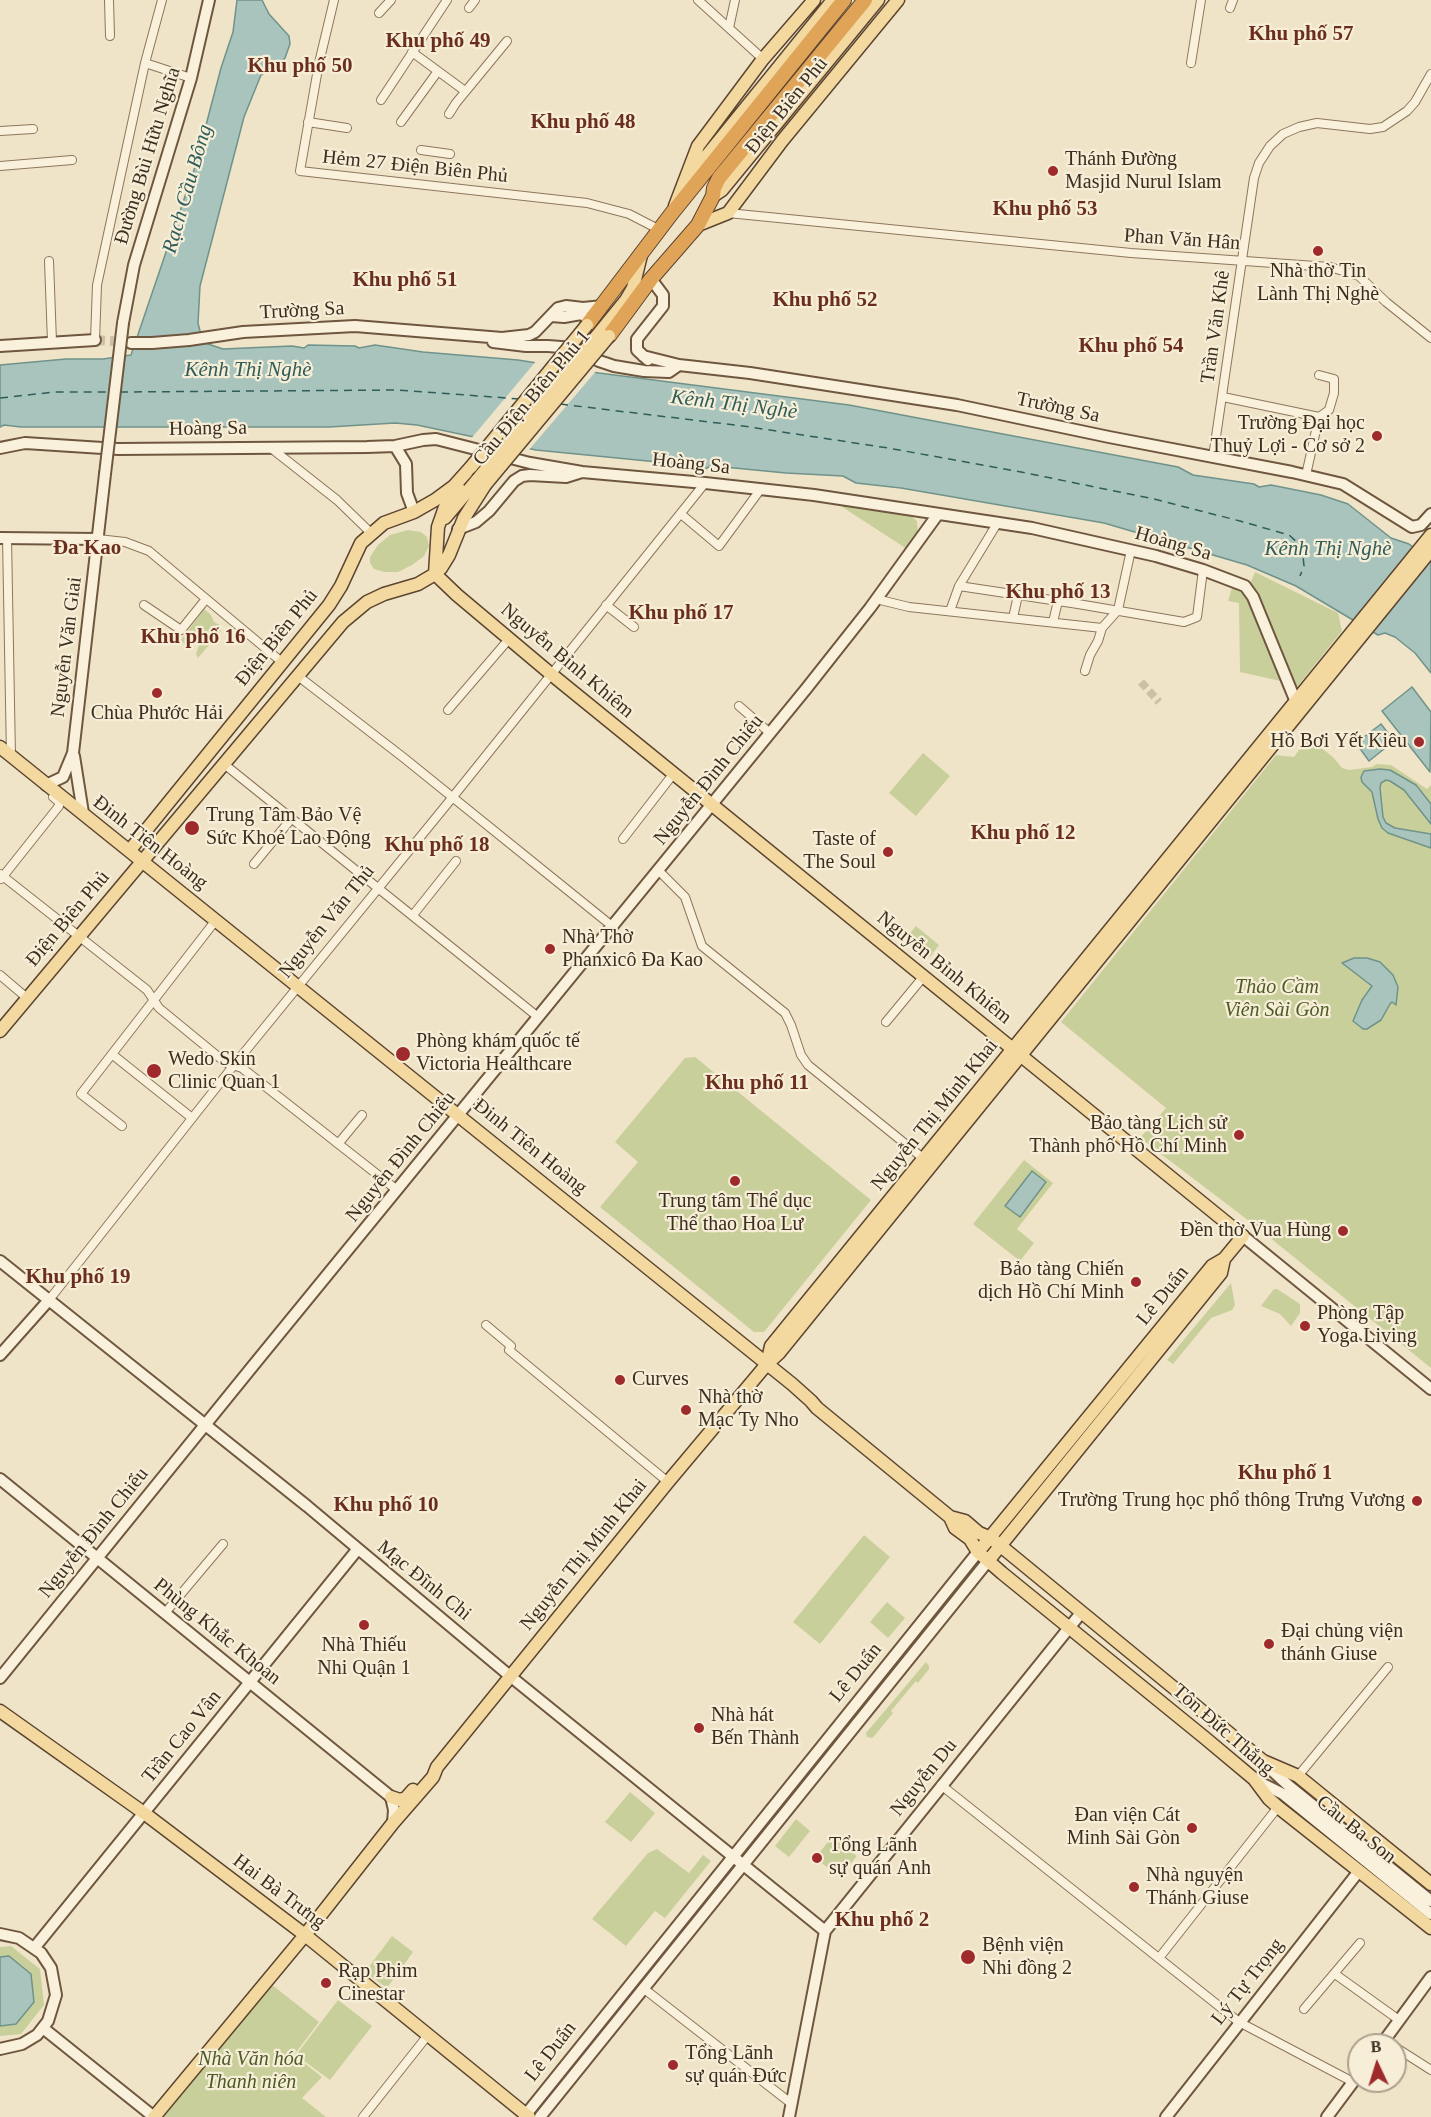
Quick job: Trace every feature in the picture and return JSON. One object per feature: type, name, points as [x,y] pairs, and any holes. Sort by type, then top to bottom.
[{"type":"highway","name":"Điện Biên Phủ","points":[[589,322],[674,211],[844,0]]},
{"type":"highway","name":"Điện Biên Phủ","points":[[605,334],[698,225],[713,196],[719,178],[865,0]]},
{"type":"main road","name":"Điện Biên Phủ","points":[[674,211],[698,146],[763,59],[814,0]]},
{"type":"main road","name":"Điện Biên Phủ","points":[[692,189],[705,158],[833,0]]},
{"type":"main road","name":"Điện Biên Phủ","points":[[713,196],[722,190],[878,0]]},
{"type":"main road","name":"Điện Biên Phủ","points":[[698,225],[728,213],[782,141],[898,0]]},
{"type":"main road","name":"Cầu Điện Biên Phủ 1","points":[[473,476],[605,334],[633,288],[641,255]]},
{"type":"main road","points":[[435,574],[438,527],[473,476],[589,322]]},
{"type":"main road","points":[[435,574],[449,555],[458,529],[470,506],[473,476]]},
{"type":"main road","name":"Ðiện Biên Phủ","points":[[130,850],[335,596],[346,577],[357,548],[370,532],[391,519],[414,512],[473,476]]},
{"type":"main road","points":[[1315,686],[1431,535]]},
{"type":"main road","points":[[1315,686],[1431,550]]},
{"type":"main road","name":"Ðiện Biên Phủ","points":[[143,861],[344,622],[360,607],[384,594],[418,584],[435,574]]},
{"type":"main road","name":"Nguyễn Bỉnh Khiêm","points":[[435,574],[551,674],[1243,1236]]},
{"type":"main road","name":"Nguyễn Thị Minh Khai","points":[[1144,896],[1296,702],[1315,686]]},
{"type":"main road","name":"Nguyễn Thị Minh Khai","points":[[154,2117],[305,1935],[393,1823],[433,1777],[433,1772],[510,1676],[765,1366],[771,1346],[846,1263],[1315,686]]},
{"type":"main road","name":"Đinh Tiên Hoàng","points":[[0,747],[299,986],[765,1366],[808,1405],[817,1408],[950,1517],[956,1528],[970,1539],[978,1552],[988,1561]]},
{"type":"main road","points":[[149,825],[154,834],[163,836]]},
{"type":"main road","name":"Điện Biên Phủ","points":[[0,1031],[143,861]]},
{"type":"main road","name":"Lê Duẩn","points":[[988,1561],[996,1542],[1113,1397],[1221,1273],[1224,1259],[1243,1236]]},
{"type":"main road","name":"Đinh Tiên Hoàng","points":[[950,1517],[965,1521],[996,1542]]},
{"type":"main road","name":"Lê Duẩn","points":[[978,1552],[996,1542]]},
{"type":"main road","name":"Tôn Đức Thắng","points":[[996,1542],[1263,1761],[1298,1776],[1431,1884]]},
{"type":"main road","name":"Tôn Đức Thắng","points":[[988,1561],[1254,1779],[1278,1807],[1431,1928]]},
{"type":"main road","points":[[1107,1658],[1118,1643]]},
{"type":"main road","name":"Hai Bà Trưng","points":[[0,1711],[144,1813],[305,1935],[527,2116]]},
{"type":"main road","name":"Nguyễn Thị Minh Khai","points":[[391,1797],[400,1800],[406,1798],[427,1773],[433,1772]]},
{"type":"street","points":[[109,0],[110,36]]},
{"type":"street","points":[[0,346],[95,340],[97,285],[145,63],[162,0]]},
{"type":"street","name":"Đường Bùi Hữu Nghĩa","points":[[105,474],[123,323],[134,265],[191,78],[208,0]]},
{"type":"street","name":"Hẻm 27 Điện Biên Phủ","points":[[334,0],[300,171],[587,203],[629,214],[660,230]]},
{"type":"street","points":[[380,12],[391,0]]},
{"type":"street","points":[[381,100],[447,0]]},
{"type":"street","points":[[469,8],[475,0]]},
{"type":"street","points":[[698,0],[763,59]]},
{"type":"street","points":[[729,28],[735,0]]},
{"type":"street","points":[[1191,63],[1201,0]]},
{"type":"street","points":[[449,114],[507,41]]},
{"type":"street","points":[[412,52],[465,91]]},
{"type":"street","points":[[145,63],[191,78]]},
{"type":"street","points":[[401,122],[438,71]]},
{"type":"street","name":"Trần Văn Khê","points":[[1212,457],[1223,397],[1254,178],[1259,163],[1270,146],[1283,134],[1317,123],[1370,129],[1383,127],[1407,111],[1415,102],[1431,74]]},
{"type":"street","points":[[308,122],[347,128]]},
{"type":"street","points":[[0,131],[33,129]]},
{"type":"street","points":[[421,150],[450,153]]},
{"type":"street","points":[[0,166],[72,160]]},
{"type":"street","name":"Phan Văn Hân","points":[[728,213],[1131,253],[1330,267],[1359,276],[1386,302],[1431,338]]},
{"type":"street","points":[[49,261],[52,342]]},
{"type":"street","points":[[647,368],[650,363],[638,350],[637,339],[663,306],[663,295],[651,279]]},
{"type":"street","points":[[480,335],[502,338],[529,335],[536,332],[558,308],[603,306]]},
{"type":"street","points":[[551,316],[564,317],[581,314],[589,322]]},
{"type":"street","name":"Trường Sa","points":[[131,343],[355,326],[480,335],[503,344],[574,348],[598,361],[644,371],[669,372],[679,365]]},
{"type":"street","name":"Trường Sa","points":[[643,356],[679,365],[750,373],[957,405],[1306,475],[1343,484],[1408,525],[1421,525],[1431,514]]},
{"type":"street","name":"Trường Sa","points":[[630,368],[679,365]]},
{"type":"street","points":[[1306,475],[1319,417],[1329,410],[1334,393],[1334,379],[1319,375]]},
{"type":"street","points":[[1223,397],[1319,417]]},
{"type":"street","name":"Hoàng Sa","points":[[0,448],[25,443],[118,449],[395,446],[436,439],[530,463],[582,472],[814,495],[1065,534],[1203,570],[1242,585],[1251,592],[1296,702]]},
{"type":"street","points":[[395,446],[406,464],[407,493],[414,512]]},
{"type":"street","points":[[269,447],[337,500],[370,532]]},
{"type":"street","points":[[458,529],[476,522],[489,511],[514,481],[522,476],[566,477],[582,472]]},
{"type":"street","name":"Nguyễn Văn Giai","points":[[46,785],[63,777],[73,753],[105,474]]},
{"type":"street","name":"Nguyễn Văn Thủ","points":[[0,1355],[49,1300],[234,1065],[705,483]]},
{"type":"street","points":[[681,514],[719,546],[760,490]]},
{"type":"street","name":"Nguyễn Đình Chiểu","points":[[0,1678],[770,733],[876,599],[938,514]]},
{"type":"street","points":[[950,611],[959,586],[998,522]]},
{"type":"street","points":[[11,757],[3,538],[98,539],[125,542],[149,551],[283,663]]},
{"type":"street","points":[[1085,671],[1102,628],[1118,610],[1131,550]]},
{"type":"street","points":[[959,586],[1184,622],[1197,617],[1203,570]]},
{"type":"street","points":[[1013,618],[1018,595]]},
{"type":"street","points":[[144,604],[181,630],[206,599]]},
{"type":"street","points":[[876,599],[909,607],[1102,628]]},
{"type":"street","points":[[1053,622],[1058,601]]},
{"type":"street","points":[[606,605],[634,627]]},
{"type":"street","points":[[448,710],[509,639]]},
{"type":"street","points":[[298,676],[612,926]]},
{"type":"street","points":[[739,706],[770,733]]},
{"type":"street","name":"Nguyễn Văn Giai","points":[[73,753],[83,813]]},
{"type":"street","points":[[224,764],[379,886],[538,1017]]},
{"type":"street","points":[[623,839],[674,773]]},
{"type":"street","name":"Đinh Tiên Hoàng","points":[[1,877],[59,806],[59,802],[48,791],[46,785]]},
{"type":"street","points":[[254,864],[292,818]]},
{"type":"street","points":[[413,915],[456,861]]},
{"type":"street","points":[[658,870],[685,897],[702,946],[784,1013],[791,1025],[801,1055],[808,1065],[927,1162]]},
{"type":"street","points":[[1,877],[147,990],[159,1008],[226,1063],[242,1068],[397,1190]]},
{"type":"street","points":[[122,1126],[81,1094],[216,920]]},
{"type":"street","points":[[0,975],[27,998]]},
{"type":"street","points":[[886,1022],[924,976]]},
{"type":"street","points":[[112,1055],[192,1118]]},
{"type":"street","points":[[338,1144],[362,1115]]},
{"type":"street","name":"Nguyễn Bỉnh Khiêm","points":[[1243,1236],[1431,1389]]},
{"type":"street","name":"Mạc Đĩnh Chi","points":[[0,1261],[306,1506],[510,1676],[825,1931]]},
{"type":"street","points":[[486,1325],[511,1346],[509,1350],[668,1482]]},
{"type":"street","name":"Phùng Khắc Khoan","points":[[0,1479],[391,1797]]},
{"type":"street","points":[[165,1613],[223,1544]]},
{"type":"street","name":"Trần Cao Vân","points":[[35,1947],[357,1550]]},
{"type":"street","name":"Lê Duẩn","points":[[540,2117],[643,1988],[690,1921],[978,1552]]},
{"type":"street","name":"Lê Duẩn","points":[[738,1861],[988,1561]]},
{"type":"street","name":"Nguyễn Du","points":[[789,2117],[825,1931],[1081,1613]]},
{"type":"street","points":[[1298,1776],[1388,1667]]},
{"type":"street","name":"Cầu Ba Son","points":[[1263,1761],[1286,1790],[1431,1914]]},
{"type":"street","name":"Cầu Ba Son","points":[[1254,1779],[1286,1790],[1431,1901]]},
{"type":"street","points":[[941,1785],[1239,2022],[1347,2074]]},
{"type":"street","points":[[391,1797],[394,1810],[393,1823]]},
{"type":"street","points":[[1159,1958],[1278,1807]]},
{"type":"street","name":"Lý Tự Trọng","points":[[1166,2117],[1359,1870]]},
{"type":"street","name":"Lê Duẩn","points":[[527,2116],[633,1981],[690,1921]]},
{"type":"street","points":[[0,1934],[19,1938],[35,1947],[51,1968],[56,1986],[52,2012],[43,2028],[22,2044],[0,2049]]},
{"type":"street","points":[[1304,2009],[1360,1943]]},
{"type":"street","points":[[1335,1974],[1399,2020]]},
{"type":"street","points":[[1391,2033],[1431,1977]]},
{"type":"street","points":[[633,1981],[792,2104]]},
{"type":"street","points":[[43,2028],[154,2117]]},
{"type":"street","points":[[590,2034],[600,2042]]},
{"type":"street","points":[[363,2117],[428,2035]]},
{"type":"street","points":[[1407,2055],[1431,2070]]},
{"type":"street","points":[[1328,2117],[1347,2091]]},
{"type":"green space","points":[[836,503],[911,516],[917,521],[918,537],[907,549]]},
{"type":"green space","points":[[408,530],[421,532],[427,537],[429,546],[424,556],[398,572],[374,569],[370,563],[370,557],[378,545],[390,535]]},
{"type":"green space","points":[[1255,572],[1338,613],[1342,631],[1296,688],[1250,584]]},
{"type":"green space","points":[[1232,588],[1248,593],[1285,682],[1240,672],[1239,603],[1228,601]]},
{"type":"green space","points":[[204,609],[211,615],[214,622],[220,625],[221,631],[198,658],[196,654],[201,639],[186,646],[181,640]]},
{"type":"green space","name":"Thảo Cầm Viên Sài Gòn","points":[[1308,737],[1334,758],[1342,768],[1349,770],[1372,767],[1377,764],[1391,765],[1427,789],[1431,785],[1431,1368],[1253,1224],[1140,1138],[1166,1108],[1061,1022],[1276,755],[1294,757]]},
{"type":"green space","points":[[923,753],[950,776],[916,816],[889,793]]},
{"type":"green space","points":[[916,926],[939,945],[930,957],[906,938]]},
{"type":"green space","name":"Trung tâm Thể dục Thể thao Hoa Lư","points":[[695,1057],[871,1200],[764,1332],[754,1332],[600,1207],[638,1162],[615,1142],[685,1058]]},
{"type":"green space","points":[[1024,1160],[1053,1183],[1017,1229],[1034,1243],[1020,1261],[973,1224]]},
{"type":"green space","points":[[1231,1283],[1235,1305],[1232,1310],[1211,1318],[1173,1364],[1167,1360]]},
{"type":"green space","points":[[1274,1289],[1300,1304],[1300,1313],[1291,1326],[1280,1314],[1261,1306]]},
{"type":"green space","points":[[864,1535],[890,1557],[820,1644],[793,1622]]},
{"type":"green space","points":[[887,1602],[905,1618],[888,1638],[870,1622]]},
{"type":"green space","points":[[926,1662],[929,1669],[918,1683],[916,1681],[891,1711],[893,1713],[876,1734],[872,1738],[867,1737],[866,1733]]},
{"type":"green space","points":[[630,1792],[655,1813],[631,1842],[605,1822]]},
{"type":"green space","points":[[796,1819],[810,1831],[789,1857],[775,1846]]},
{"type":"green space","points":[[832,1837],[857,1856],[840,1877],[815,1858]]},
{"type":"green space","points":[[657,1849],[689,1873],[703,1855],[711,1861],[665,1918],[655,1911],[626,1946],[592,1919],[648,1853]]},
{"type":"green space","points":[[392,1936],[413,1952],[387,1988],[365,1972]]},
{"type":"green space","points":[[11,1946],[40,1969],[44,2005],[21,2034],[0,2036],[0,1947]]},
{"type":"green space","name":"Nhà Văn hóa Thanh niên","points":[[266,1980],[319,2022],[294,2055],[322,2077],[302,2098],[326,2117],[162,2117],[157,2113]]},
{"type":"green space","points":[[338,2000],[372,2026],[330,2080],[296,2055]]},
{"type":"water","name":"Kênh Thị Nghè","points":[[237,0],[262,0],[269,14],[289,36],[290,44],[280,64],[261,75],[244,117],[200,286],[198,323],[208,344],[223,349],[292,346],[304,348],[308,345],[359,348],[375,345],[423,352],[518,360],[599,373],[849,405],[1178,467],[1193,475],[1254,484],[1259,487],[1271,485],[1321,495],[1348,504],[1391,538],[1409,544],[1431,560],[1431,673],[1415,653],[1395,637],[1385,633],[1378,635],[1296,586],[1247,565],[1104,523],[901,488],[856,483],[843,476],[786,473],[713,465],[705,469],[688,465],[536,450],[417,425],[395,423],[329,427],[21,427],[4,425],[0,427],[0,365],[66,359],[103,359],[131,355],[195,167],[233,32]]},
{"type":"water","name":"Hồ Bơi Yết Kiêu","points":[[1412,687],[1431,712],[1430,772],[1382,711]]},
{"type":"water","points":[[1381,724],[1394,741],[1369,761],[1356,743]]},
{"type":"water","points":[[1390,770],[1416,785],[1431,804],[1431,824],[1404,790],[1386,780],[1381,783],[1380,788],[1383,817],[1386,823],[1395,828],[1431,834],[1431,848],[1388,833],[1382,828],[1372,792],[1362,782],[1361,777],[1364,771]]},
{"type":"water","points":[[1354,958],[1367,958],[1380,962],[1393,975],[1398,987],[1396,1005],[1392,1002],[1381,1020],[1367,1029],[1363,1029],[1353,1021],[1362,1000],[1372,986],[1342,963]]},
{"type":"water","points":[[1032,1171],[1046,1182],[1020,1217],[1005,1206]]},
{"type":"water","points":[[9,1956],[31,1974],[34,2002],[16,2024],[0,2026],[0,1957]]},
{"type":"pier","points":[[537,360],[597,370],[528,451],[470,440]]},
{"type":"ferry route","points":[[120,392],[398,390],[520,399]]},
{"type":"ferry route","points":[[0,398],[55,392],[109,392]]},
{"type":"ferry route","points":[[560,404],[743,426],[888,448],[1154,499],[1289,535],[1299,544],[1303,556],[1304,566],[1300,576]]},
{"type":"tunnel","points":[[95,340],[127,342]]},
{"type":"tunnel","points":[[1141,682],[1159,702]]},
{"type":"place","name":"Thánh Đường Masjid Nurul Islam","points":[[1053,171]]},
{"type":"place","name":"Nhà thờ Tin Lành Thị Nghè","points":[[1318,251]]},
{"type":"place","name":"Trường Đại học Thuỷ Lợi - Cơ sở 2","points":[[1377,436]]},
{"type":"place","name":"Chùa Phước Hải","points":[[157,693]]},
{"type":"place","name":"Hồ Bơi Yết Kiêu","points":[[1419,742]]},
{"type":"place","name":"Trung Tâm Bảo Vệ Sức Khoẻ Lao Động","points":[[192,828]]},
{"type":"place","name":"Taste of The Soul","points":[[888,852]]},
{"type":"place","name":"Nhà Thờ Phanxicô Đa Kao","points":[[550,949]]},
{"type":"place","name":"Phòng khám quốc tế Victoria Healthcare","points":[[403,1054]]},
{"type":"place","name":"Wedo Skin Clinic Quan 1","points":[[154,1071]]},
{"type":"place","name":"Bảo tàng Lịch sử Thành phố Hồ Chí Minh","points":[[1239,1135]]},
{"type":"place","name":"Trung tâm Thể dục Thể thao Hoa Lư","points":[[735,1181]]},
{"type":"place","name":"Đền thờ Vua Hùng","points":[[1343,1231]]},
{"type":"place","name":"Bảo tàng Chiến dịch Hồ Chí Minh","points":[[1136,1282]]},
{"type":"place","name":"Phòng Tập Yoga Living","points":[[1305,1326]]},
{"type":"place","name":"Curves","points":[[620,1380]]},
{"type":"place","name":"Nhà thờ Mạc Ty Nho","points":[[686,1410]]},
{"type":"place","name":"Trường Trung học phổ thông Trưng Vương","points":[[1417,1501]]},
{"type":"place","name":"Nhà Thiếu Nhi Quận 1","points":[[364,1625]]},
{"type":"place","name":"Đại chủng viện thánh Giuse","points":[[1269,1644]]},
{"type":"place","name":"Nhà hát Bến Thành","points":[[699,1728]]},
{"type":"place","name":"Đan viện Cát Minh Sài Gòn","points":[[1192,1828]]},
{"type":"place","name":"Tổng Lãnh sự quán Anh","points":[[817,1858]]},
{"type":"place","name":"Nhà nguyện Thánh Giuse","points":[[1134,1887]]},
{"type":"place","name":"Bệnh viện Nhi đồng 2","points":[[968,1957]]},
{"type":"place","name":"Rạp Phim Cinestar","points":[[326,1983]]},
{"type":"place","name":"Tổng Lãnh sự quán Đức","points":[[673,2065]]},
{"type":"district","name":"Khu phố 57","points":[[1301,35]]},
{"type":"district","name":"Khu phố 49","points":[[438,42]]},
{"type":"district","name":"Khu phố 50","points":[[300,67]]},
{"type":"district","name":"Khu phố 48","points":[[583,123]]},
{"type":"district","name":"Khu phố 53","points":[[1045,210]]},
{"type":"district","name":"Khu phố 51","points":[[405,281]]},
{"type":"district","name":"Khu phố 52","points":[[825,301]]},
{"type":"district","name":"Khu phố 54","points":[[1131,347]]},
{"type":"district","name":"Đa Kao","points":[[87,549]]},
{"type":"district","name":"Khu phố 13","points":[[1058,593]]},
{"type":"district","name":"Khu phố 17","points":[[681,614]]},
{"type":"district","name":"Khu phố 16","points":[[193,638]]},
{"type":"district","name":"Khu phố 12","points":[[1023,834]]},
{"type":"district","name":"Khu phố 18","points":[[437,846]]},
{"type":"district","name":"Khu phố 11","points":[[757,1084]]},
{"type":"district","name":"Khu phố 19","points":[[78,1278]]},
{"type":"district","name":"Khu phố 1","points":[[1285,1474]]},
{"type":"district","name":"Khu phố 10","points":[[386,1506]]},
{"type":"district","name":"Khu phố 2","points":[[882,1921]]},
{"type":"water label","name":"Rạch Cầu Bông","points":[[188,189]]}]
